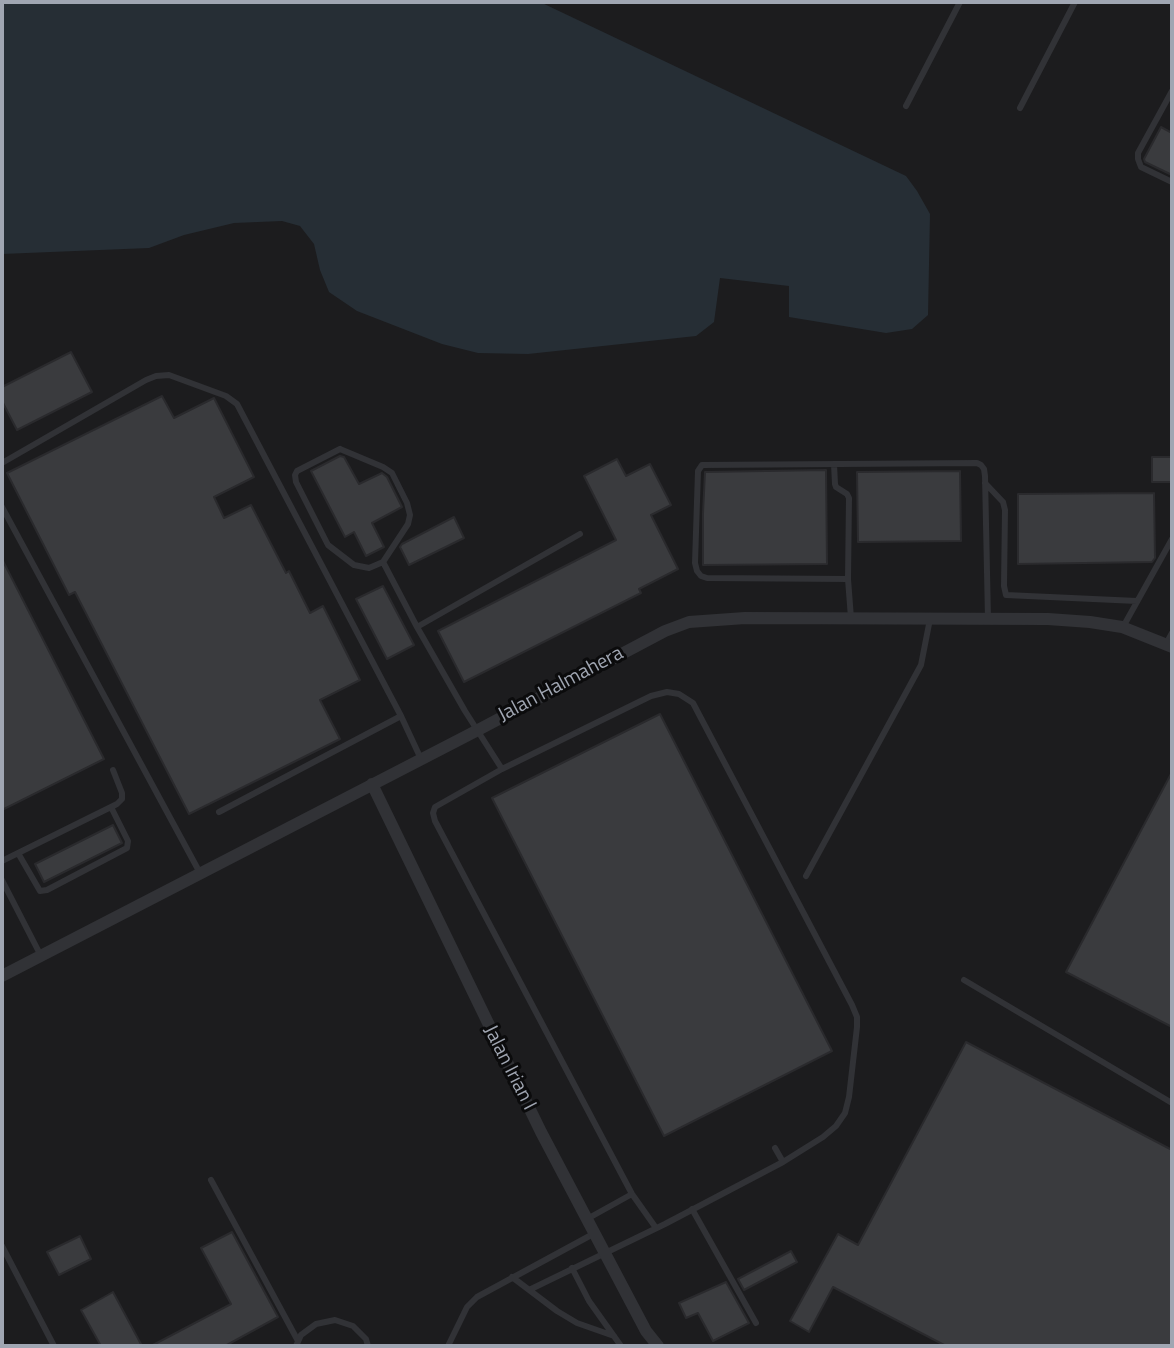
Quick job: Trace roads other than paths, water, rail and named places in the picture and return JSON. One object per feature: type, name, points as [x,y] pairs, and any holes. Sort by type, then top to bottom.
[{"type":"street","name":"Jalan Halmahera","points":[[2,976],[665,631],[689,622],[734,619],[988,619],[1090,622],[1122,627],[1170,642]]},
{"type":"street","name":"Jalan Irian I","points":[[372,784],[491,1033],[646,1331],[658,1346]]},
{"type":"lane","points":[[906,106],[960,2]]},
{"type":"lane","points":[[1020,108],[1075,2]]},
{"type":"lane","points":[[1172,91],[1138,153],[1138,159],[1141,167],[1172,182]]},
{"type":"lane","points":[[2,463],[156,376],[169,375],[226,396],[237,404],[421,759]]},
{"type":"lane","points":[[340,449],[392,473],[410,515],[408,524],[383,562],[362,568],[328,545],[296,482],[297,471],[340,449]]},
{"type":"lane","points":[[848,579],[701,576],[695,563],[698,471],[702,465],[977,463],[984,469],[985,483],[988,619]]},
{"type":"lane","points":[[834,464],[836,487],[849,498],[851,619]]},
{"type":"lane","points":[[985,483],[1003,502],[1005,510],[1006,595],[1137,601]]},
{"type":"lane","points":[[2,507],[200,873]]},
{"type":"lane","points":[[417,627],[580,534]]},
{"type":"lane","points":[[1122,627],[1172,539]]},
{"type":"lane","points":[[383,562],[465,711],[502,769]]},
{"type":"lane","points":[[806,876],[921,665],[930,619]]},
{"type":"lane","points":[[529,1290],[656,1228],[783,1162],[836,1126],[845,1113],[849,1097],[857,1017],[852,1005],[693,703],[679,694],[667,692],[651,696],[502,769],[435,807],[433,813],[632,1194],[656,1228]]},
{"type":"lane","points":[[219,812],[401,716]]},
{"type":"lane","points":[[2,861],[122,799],[113,770]]},
{"type":"lane","points":[[18,853],[40,891],[47,890],[127,848],[128,841],[111,807]]},
{"type":"lane","points":[[2,880],[41,956]]},
{"type":"lane","points":[[964,980],[1172,1103]]},
{"type":"lane","points":[[775,1148],[783,1162]]},
{"type":"lane","points":[[211,1180],[297,1344]]},
{"type":"lane","points":[[587,1219],[632,1194]]},
{"type":"lane","points":[[692,1209],[756,1323]]},
{"type":"lane","points":[[448,1346],[467,1307],[477,1297],[595,1233]]},
{"type":"lane","points":[[2,1246],[54,1346]]},
{"type":"lane","points":[[572,1268],[589,1301],[621,1346]]},
{"type":"lane","points":[[512,1277],[577,1323],[614,1336]]},
{"type":"lane","points":[[297,1344],[301,1335],[316,1324],[335,1320],[353,1326],[366,1339],[368,1346]]}]
